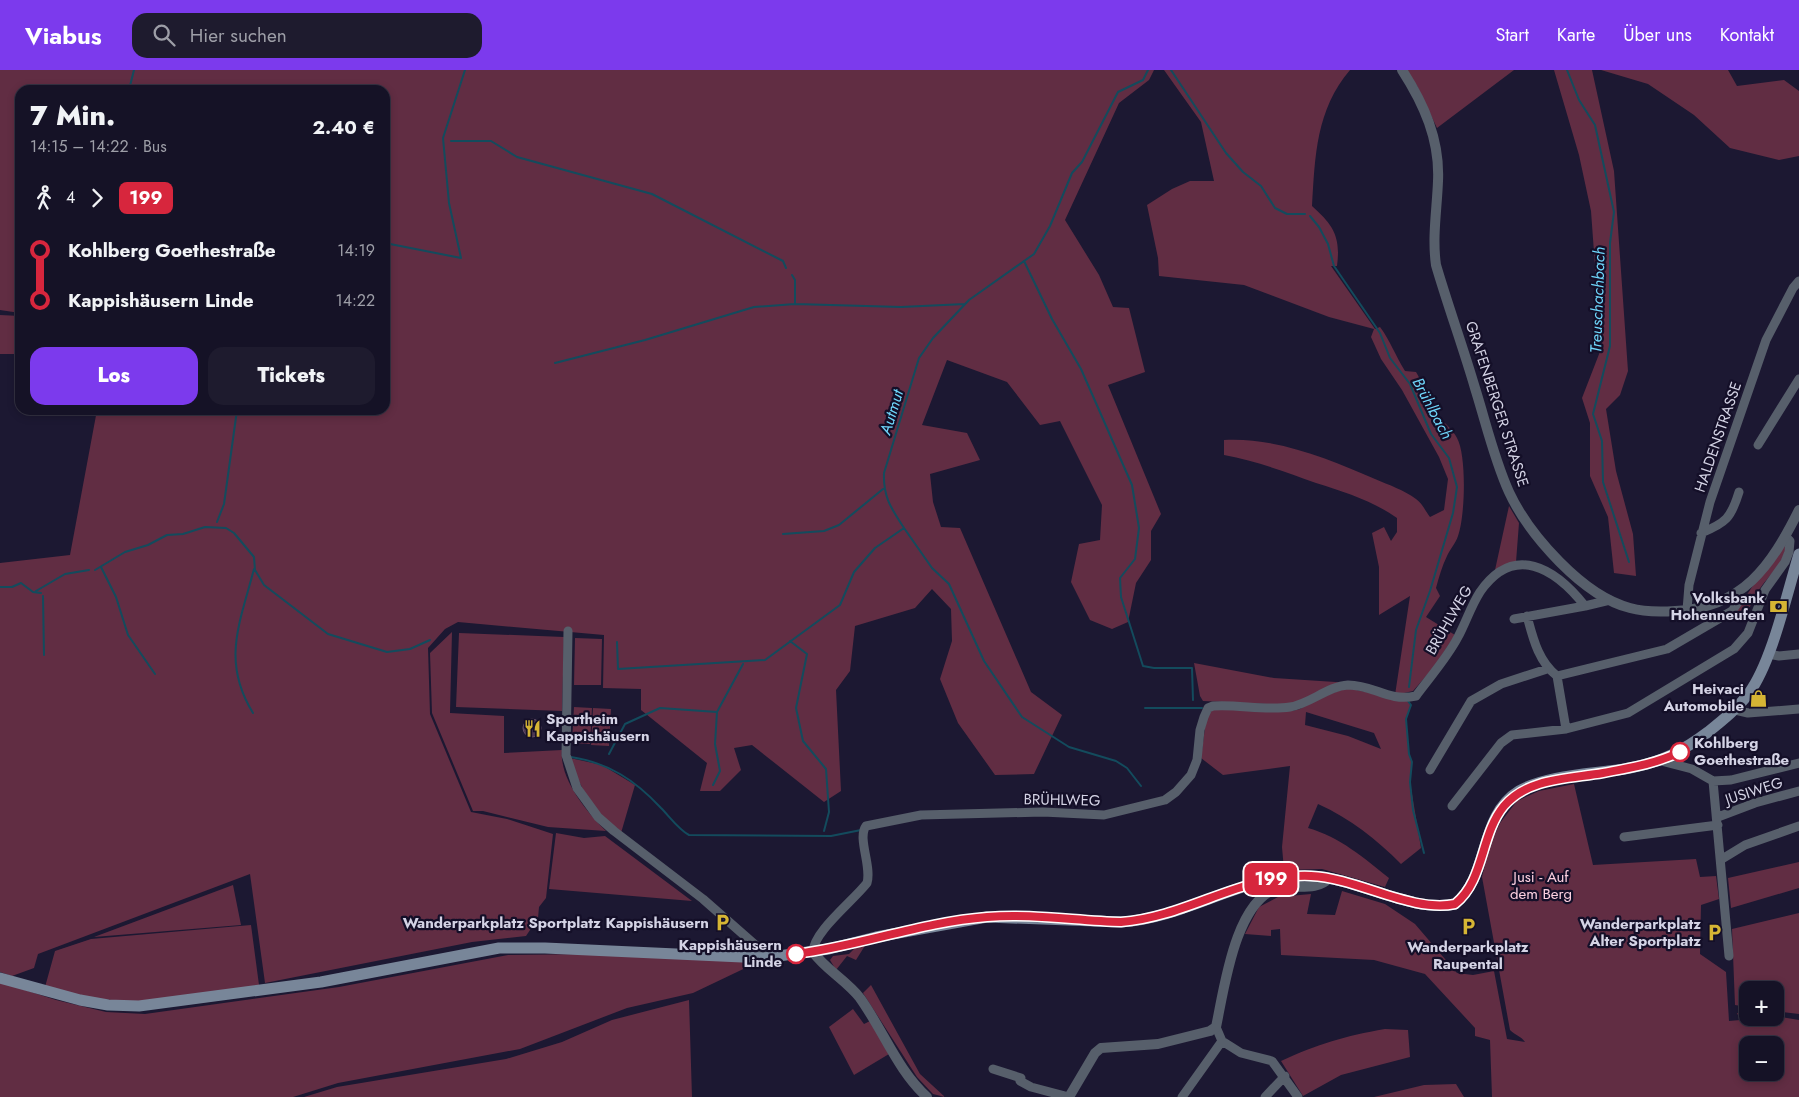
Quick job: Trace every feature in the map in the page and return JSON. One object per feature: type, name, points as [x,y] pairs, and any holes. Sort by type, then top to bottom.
[{"type":"main road","points":[[4,980],[80,1000],[108,1005],[139,1006],[321,982],[499,948],[764,958],[813,952],[893,933],[987,917],[1121,922],[1141,921],[1164,916],[1268,879],[1298,876],[1329,878],[1438,907],[1455,904],[1467,892],[1474,880],[1494,818],[1518,792],[1552,780],[1661,761],[1681,752],[1735,710],[1750,692],[1768,654],[1794,586],[1799,554]]},
{"type":"street","name":"GRAFENBERGER STRASSE","points":[[1402,70],[1423,107],[1435,140],[1438,179],[1434,235],[1436,265],[1501,471],[1510,494],[1535,533],[1573,574],[1610,600],[1628,608],[1646,611],[1687,610],[1704,608],[1738,594],[1764,567],[1785,536],[1799,510]]},
{"type":"street","name":"HALDENSTRASSE","points":[[1687,610],[1689,585],[1701,533],[1747,392],[1766,340],[1793,288],[1799,281]]},
{"type":"street","points":[[1758,445],[1799,379]]},
{"type":"street","points":[[1701,533],[1726,520],[1731,514],[1739,492]]},
{"type":"street","points":[[1452,806],[1501,743],[1512,735],[1566,729],[1628,713],[1734,649],[1748,633],[1764,590],[1789,552],[1790,542],[1785,536]]},
{"type":"street","name":"BRÜHLWEG","points":[[813,952],[813,945],[819,934],[867,883],[870,873],[862,834],[866,826],[921,815],[1043,812],[1104,816],[1165,800],[1176,792],[1191,775],[1196,760],[1204,717],[1208,708],[1213,706],[1290,707],[1346,685],[1365,687],[1391,697],[1404,698],[1416,696],[1459,636],[1480,592],[1492,578],[1503,570],[1520,564],[1540,568],[1565,584],[1585,606]]},
{"type":"street","points":[[1557,676],[1666,649],[1732,611],[1738,601],[1738,594]]},
{"type":"street","points":[[1514,619],[1610,600]]},
{"type":"street","points":[[1527,616],[1535,645],[1547,669],[1557,676],[1566,729]]},
{"type":"street","points":[[568,631],[566,755],[577,788],[598,817],[703,898],[761,950],[764,958]]},
{"type":"street","points":[[1768,654],[1778,656],[1799,654]]},
{"type":"street","points":[[1430,770],[1471,701],[1501,684],[1547,669]]},
{"type":"street","points":[[1735,710],[1748,713],[1799,709]]},
{"type":"street","points":[[1661,761],[1692,769],[1713,781],[1731,780],[1799,763]]},
{"type":"street","name":"JUSIWEG","points":[[1713,781],[1722,858],[1729,956]]},
{"type":"street","name":"JUSIWEG","points":[[1718,821],[1755,803],[1799,791]]},
{"type":"street","points":[[1624,837],[1718,821]]},
{"type":"street","points":[[1722,858],[1745,845],[1799,826]]},
{"type":"street","points":[[1298,1097],[1285,1076],[1272,1061],[1241,1053],[1222,1041],[1216,1027],[1227,973],[1250,909],[1258,899],[1278,888],[1319,885],[1329,878]]},
{"type":"street","points":[[813,952],[823,966],[858,996],[912,1081],[927,1097]]},
{"type":"street","points":[[993,1069],[1021,1078],[1020,1081],[1031,1087],[1069,1097],[1095,1053],[1101,1048],[1160,1044],[1210,1031],[1216,1027]]},
{"type":"street","points":[[1182,1097],[1222,1041]]},
{"type":"street","points":[[1264,1097],[1285,1076]]},
{"type":"green space","points":[[0,70],[1154,70],[1149,80],[1119,103],[1065,220],[1099,275],[1113,307],[1129,308],[1145,372],[1108,385],[1161,514],[1151,531],[1151,560],[1136,583],[1128,622],[1112,629],[1090,620],[1071,582],[1079,544],[1100,540],[1102,505],[1060,421],[1040,425],[1007,382],[947,360],[922,425],[967,433],[980,460],[930,474],[933,502],[941,527],[960,528],[1031,692],[1062,715],[1034,774],[995,775],[958,723],[940,679],[952,641],[951,609],[932,589],[915,608],[855,626],[850,671],[836,690],[841,791],[824,802],[752,745],[734,748],[741,770],[720,791],[700,791],[707,763],[641,710],[641,689],[603,688],[604,635],[458,622],[445,629],[428,648],[430,714],[471,812],[507,819],[553,834],[546,898],[539,907],[538,918],[526,936],[472,942],[265,983],[250,874],[38,954],[34,968],[12,976],[0,972],[0,563],[70,555],[96,415],[390,415],[390,85],[15,85],[15,312],[0,310]]},
{"type":"green space","points":[[1164,70],[1350,70],[1330,101],[1319,134],[1314,169],[1312,206],[1325,219],[1334,232],[1338,256],[1337,266],[1331,266],[1375,329],[1380,327],[1384,332],[1405,371],[1416,372],[1427,403],[1435,414],[1454,432],[1457,438],[1464,472],[1462,515],[1457,539],[1447,556],[1439,576],[1436,588],[1440,596],[1426,617],[1455,635],[1434,667],[1413,691],[1395,695],[1410,596],[1379,615],[1379,567],[1372,533],[1384,527],[1391,541],[1397,532],[1397,518],[1368,502],[1348,494],[1271,467],[1224,455],[1224,440],[1263,442],[1301,451],[1339,464],[1406,493],[1422,505],[1430,517],[1444,510],[1448,479],[1439,457],[1402,390],[1381,359],[1371,337],[1374,329],[1329,317],[1244,285],[1159,276],[1158,258],[1147,205],[1172,189],[1190,181],[1214,181],[1201,122]]},
{"type":"green space","points":[[1406,70],[1514,70],[1437,128],[1417,86]]},
{"type":"green space","points":[[1554,70],[1592,70],[1614,171],[1628,371],[1620,395],[1606,409],[1616,471],[1633,534],[1636,576],[1614,573],[1608,517],[1590,476],[1590,423],[1582,398],[1601,349],[1591,211],[1579,155]]},
{"type":"green space","points":[[1601,70],[1728,70],[1737,86],[1784,80],[1799,91],[1799,156],[1779,160],[1730,148],[1694,115],[1648,84]]},
{"type":"green space","points":[[0,315],[15,316],[15,354],[0,354]]},
{"type":"green space","points":[[1509,506],[1519,523],[1516,562],[1495,570]]},
{"type":"green space","points":[[1785,545],[1784,556],[1758,591],[1749,609],[1742,616],[1735,613],[1752,587]]},
{"type":"green space","points":[[452,632],[450,713],[504,716],[504,753],[562,750],[562,761],[570,783],[583,805],[606,831],[548,827],[483,811],[473,811],[432,713],[430,653]]},
{"type":"green space","points":[[459,633],[564,637],[562,711],[456,707]]},
{"type":"green space","points":[[575,638],[602,639],[601,685],[574,685]]},
{"type":"green space","points":[[1194,663],[1274,678],[1351,683],[1287,705],[1203,701],[1200,696]]},
{"type":"green space","points":[[1347,688],[1409,701],[1411,705],[1406,719],[1409,754],[1412,762],[1410,782],[1421,848],[1401,864],[1362,830],[1318,804],[1308,828],[1331,837],[1370,863],[1389,878],[1385,887],[1322,869],[1284,870],[1282,847],[1290,766],[1223,775],[1201,758],[1206,720],[1213,708],[1292,711],[1300,709],[1321,697]],"holes":[[[1306,712],[1374,733],[1381,749],[1348,736],[1305,725]]]},
{"type":"green space","points":[[574,707],[592,708],[590,744],[572,743]]},
{"type":"green space","points":[[593,708],[611,709],[609,746],[591,745]]},
{"type":"green space","points":[[570,758],[602,765],[635,785],[621,833],[603,817],[589,800]]},
{"type":"green space","name":"Jusi - Auf dem Berg","points":[[1574,784],[1593,865],[1696,859],[1700,877],[1716,876],[1719,899],[1701,905],[1700,954],[1726,972],[1729,1021],[1739,1020],[1739,1026],[1784,1026],[1784,1018],[1799,1020],[1799,1097],[1492,1097],[1490,1040],[1475,1036],[1475,1028],[1425,974],[1374,960],[1281,955],[1280,929],[1271,930],[1271,936],[1245,934],[1259,907],[1278,897],[1311,894],[1307,914],[1335,915],[1342,891],[1385,904],[1415,924],[1457,973],[1473,975],[1494,971],[1507,1039],[1525,1042],[1510,1030],[1482,877],[1489,847],[1500,823],[1517,801],[1539,791]]},
{"type":"green space","points":[[556,833],[584,838],[605,836],[692,901],[549,889]]},
{"type":"green space","points":[[1799,862],[1799,888],[1731,908],[1728,878]]},
{"type":"green space","points":[[233,885],[241,925],[94,937]]},
{"type":"green space","points":[[1799,913],[1799,1014],[1784,1012],[1784,981],[1739,981],[1739,1006],[1735,1005],[1732,929]]},
{"type":"green space","points":[[251,925],[259,985],[158,1001],[104,999],[45,987],[55,951],[91,939]]},
{"type":"green space","points":[[866,944],[856,960],[847,956],[836,970],[830,960],[833,956],[849,954],[857,946]]},
{"type":"green space","points":[[588,954],[758,962],[693,993],[627,1008],[520,1049],[338,1083],[293,1097],[0,1097],[0,982],[56,1000],[106,1012],[145,1014],[339,987],[508,955]]},
{"type":"green space","points":[[871,985],[920,1074],[945,1097],[933,1094],[917,1077],[863,993]]},
{"type":"green space","points":[[689,1000],[692,1097],[304,1097],[337,1087],[506,1059],[562,1042],[612,1020]]},
{"type":"green space","points":[[853,1009],[864,1024],[870,1021],[889,1054],[854,1075],[829,1027]]},
{"type":"green space","points":[[1385,1029],[1408,1030],[1410,1057],[1341,1075],[1303,1096],[1281,1061],[1332,1041]]},
{"type":"green space","points":[[1456,1084],[1464,1097],[1374,1097],[1424,1085]]},
{"type":"building","name":"Sportheim Kappishäusern","points":[[532,719],[538,722],[541,728],[538,734],[532,737],[526,734],[523,728],[526,722]]},
{"type":"waterway","points":[[130,85],[134,70]]},
{"type":"waterway","points":[[390,244],[461,258],[449,203],[443,138],[465,70]]},
{"type":"waterway","name":"Autmut","points":[[617,642],[618,669],[765,660],[840,605],[854,572],[875,548],[904,528],[886,496],[884,473],[919,358],[933,338],[969,300],[1034,254],[1050,226],[1072,173],[1082,162],[1118,92],[1143,80],[1148,70]]},
{"type":"waterway","points":[[1171,70],[1226,153],[1243,172],[1261,186],[1275,208],[1287,214],[1305,214]]},
{"type":"waterway","name":"Treuschachbach","points":[[1567,70],[1579,100],[1595,125],[1614,212],[1610,243],[1610,346],[1593,414],[1602,441],[1603,482],[1629,562]]},
{"type":"waterway","points":[[451,141],[491,141],[517,157],[652,194],[783,261],[786,268]]},
{"type":"waterway","name":"Brühlbach","points":[[1310,216],[1319,227],[1328,244],[1334,266],[1380,333],[1390,358],[1410,384],[1431,434],[1449,458],[1457,487],[1453,513],[1430,591],[1416,630],[1409,687]]},
{"type":"waterway","points":[[1024,261],[1052,319],[1081,369],[1132,485],[1139,528],[1135,559],[1120,578],[1121,597],[1143,666],[1154,668],[1192,668],[1193,700]]},
{"type":"waterway","points":[[792,275],[795,280],[795,304]]},
{"type":"waterway","points":[[555,363],[645,340],[754,307],[795,304],[901,307],[965,304]]},
{"type":"waterway","points":[[217,522],[224,504],[236,415]]},
{"type":"waterway","points":[[783,534],[824,531],[839,525],[883,489]]},
{"type":"waterway","points":[[95,570],[125,552],[148,545],[167,535],[183,534],[205,527],[226,528],[234,533],[254,557],[255,570],[264,585],[328,634],[387,652],[410,649],[430,640]]},
{"type":"waterway","points":[[904,528],[932,568],[949,584],[984,661],[1022,717],[1069,747],[1116,761],[1127,768],[1141,786]]},
{"type":"waterway","points":[[101,567],[116,597],[128,635],[155,674]]},
{"type":"waterway","points":[[253,713],[243,694],[238,676],[236,642],[254,569]]},
{"type":"waterway","points":[[36,591],[65,574],[89,570]]},
{"type":"waterway","points":[[0,587],[12,587],[21,583],[33,592],[41,593]]},
{"type":"waterway","points":[[43,596],[44,655]]},
{"type":"waterway","points":[[790,641],[807,654],[796,708],[803,741],[826,769],[829,812],[824,831]]},
{"type":"waterway","points":[[713,785],[720,771],[715,744],[717,712],[743,664]]},
{"type":"waterway","points":[[1408,701],[1411,705],[1406,719],[1409,754],[1412,762],[1410,782],[1413,810],[1424,853]]},
{"type":"waterway","points":[[609,754],[625,724],[660,708],[717,712]]},
{"type":"waterway","points":[[1145,708],[1202,708]]},
{"type":"waterway","points":[[571,757],[609,768],[631,781],[689,835],[831,836],[861,830]]},
{"type":"bus line","name":"199","points":[[796,954],[829,949],[936,925],[987,917],[1005,916],[1121,922],[1141,921],[1164,916],[1200,904],[1249,884],[1283,877],[1313,876],[1329,878],[1431,906],[1438,907],[1455,904],[1467,892],[1474,880],[1494,818],[1518,792],[1552,780],[1661,761],[1680,752]]},
{"type":"place","name":"Volksbank Hohenneufen","points":[[1779,607]]},
{"type":"place","name":"Heivaci Automobile","points":[[1758,698]]},
{"type":"place","name":"Sportheim Kappishäusern","points":[[532,728]]},
{"type":"place","name":"Kohlberg Goethestraße","points":[[1680,752]]},
{"type":"place","name":"Wanderparkplatz Sportplatz Kappishäusern","points":[[723,923]]},
{"type":"place","name":"Wanderparkplatz Raupental","points":[[1468,926]]},
{"type":"place","name":"Wanderparkplatz Alter Sportplatz","points":[[1715,933]]},
{"type":"place","name":"Kappishäusern Linde","points":[[796,954]]}]
